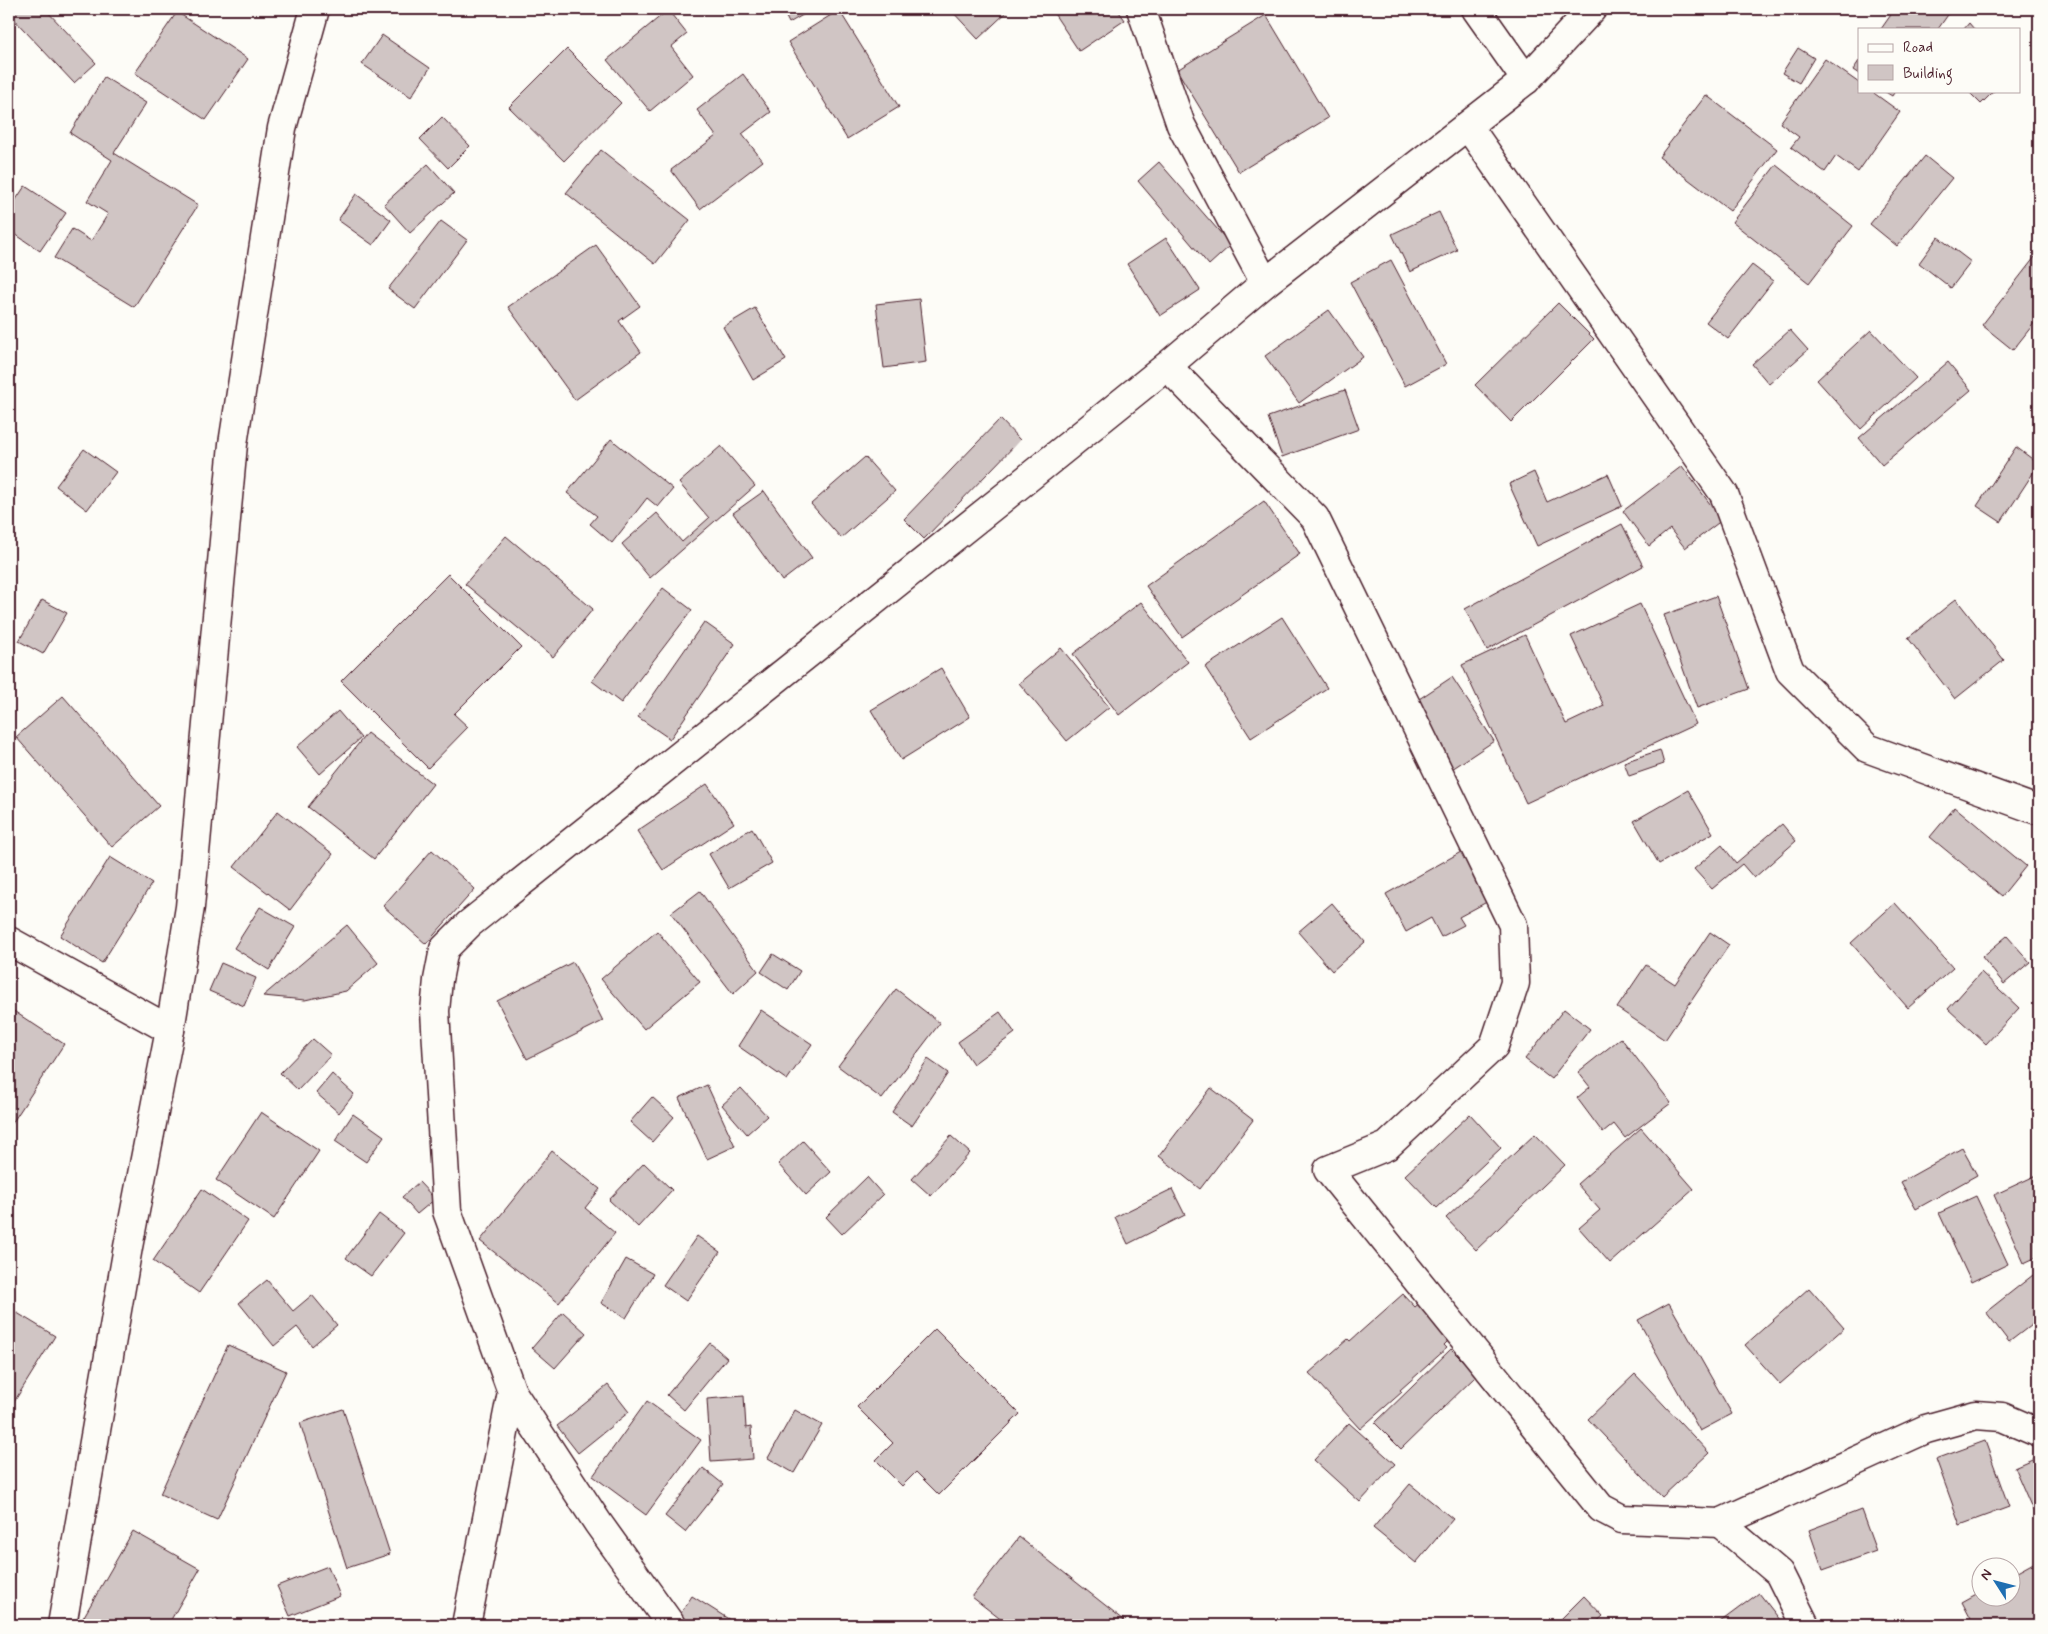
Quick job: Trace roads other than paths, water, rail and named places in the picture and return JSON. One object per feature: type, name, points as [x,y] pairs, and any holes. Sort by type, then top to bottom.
[{"type":"street","points":[[62,1625],[128,1247],[170,1030],[190,907],[233,444],[282,128],[315,9]]},
{"type":"street","points":[[1141,9],[1181,125],[1265,283]]},
{"type":"street","points":[[1476,9],[1526,80]]},
{"type":"street","points":[[671,1625],[598,1523],[512,1392],[447,1211],[435,1011],[444,949],[477,918],[1167,366],[1265,283],[1526,80],[1592,9]]},
{"type":"street","points":[[1468,126],[1724,494],[1790,672],[1867,748],[2037,810]]},
{"type":"street","points":[[1167,366],[1315,518],[1513,925],[1515,983],[1494,1046],[1387,1146],[1328,1170],[1601,1508],[1622,1519],[1720,1523],[1926,1429],[1976,1415],[2002,1417],[2039,1433]]},
{"type":"street","points":[[9,941],[170,1030]]},
{"type":"street","points":[[466,1625],[512,1392]]},
{"type":"street","points":[[1720,1523],[1779,1573],[1805,1625]]}]
